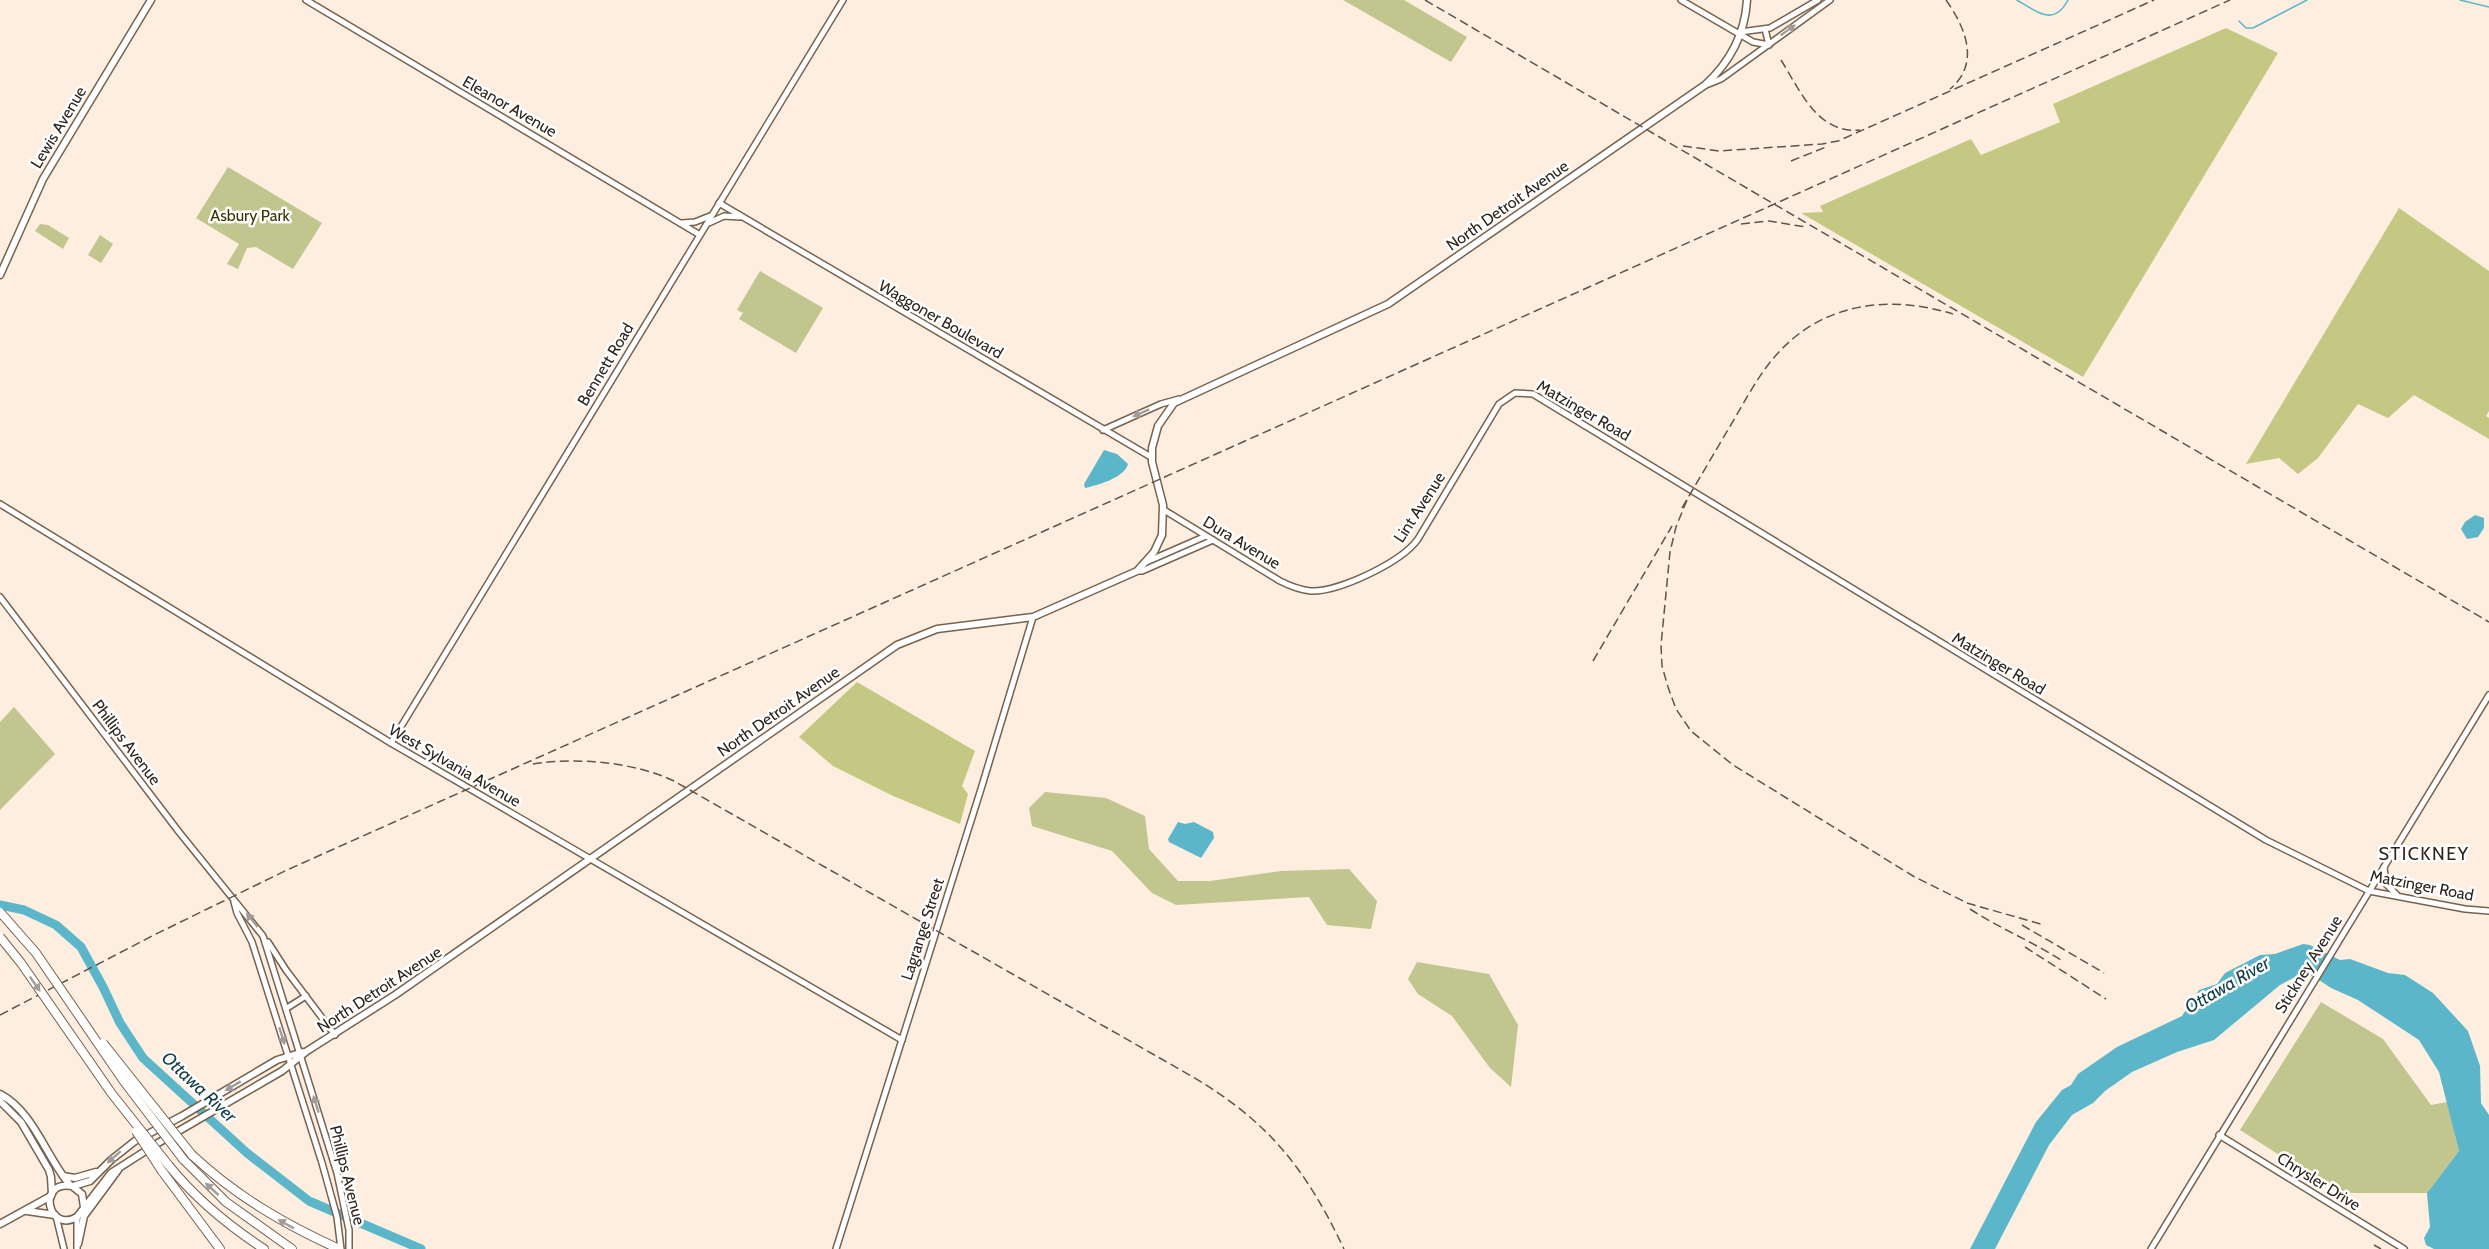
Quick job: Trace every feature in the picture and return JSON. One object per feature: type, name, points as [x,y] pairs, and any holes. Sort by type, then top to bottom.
[{"type":"highway","points":[[0,912],[36,953],[123,1080],[183,1159],[226,1202],[292,1249]]},
{"type":"highway","points":[[0,937],[21,963],[112,1094],[162,1171],[220,1249]]},
{"type":"highway","points":[[72,1004],[192,1155],[216,1178],[262,1211],[340,1249]]},
{"type":"highway","points":[[112,1094],[197,1197],[240,1234],[264,1249]]},
{"type":"main road","name":"Lewis Avenue","points":[[0,275],[43,179],[151,0]]},
{"type":"main road","points":[[1705,85],[1728,60],[1740,32],[1747,0]]},
{"type":"main road","name":"North Detroit Avenue","points":[[72,1186],[90,1181],[99,1170],[135,1141],[277,1060],[302,1053],[335,1035],[468,946],[897,645],[936,629],[1033,616],[1137,571],[1158,544],[1164,524],[1164,510],[1151,457],[1158,426],[1168,409],[1180,398],[1389,304],[1705,85]]},
{"type":"main road","name":"North Detroit Avenue","points":[[84,1207],[105,1179],[120,1167],[290,1064],[302,1053]]},
{"type":"main road","points":[[0,1094],[30,1123],[62,1175],[82,1194],[84,1207],[77,1217],[64,1220],[55,1216],[26,1211]]},
{"type":"main road","points":[[0,1101],[21,1122],[49,1170],[50,1206],[55,1216]]},
{"type":"main road","points":[[77,1247],[84,1216],[120,1167]]},
{"type":"main road","points":[[62,1175],[75,1178],[99,1170]]},
{"type":"main road","points":[[0,1224],[26,1211],[51,1195],[60,1186],[72,1186]]},
{"type":"street","name":"Eleanor Avenue","points":[[306,0],[700,235]]},
{"type":"street","name":"Bennett Road","points":[[390,743],[843,0]]},
{"type":"street","points":[[1681,0],[1740,32],[1753,42],[1769,45],[1765,29]]},
{"type":"street","points":[[1740,32],[1765,29],[1792,17],[1818,0]]},
{"type":"street","name":"North Detroit Avenue","points":[[1705,85],[1721,79],[1830,0]]},
{"type":"street","name":"Waggoner Boulevard","points":[[719,203],[1151,457]]},
{"type":"street","points":[[679,223],[695,222],[712,215]]},
{"type":"street","points":[[704,228],[718,217],[729,215],[743,218]]},
{"type":"street","name":"Matzinger Road","points":[[1515,393],[1527,392],[1539,396],[2251,832],[2369,891],[2489,911]]},
{"type":"street","name":"Lint Avenue","points":[[1310,591],[1325,590],[1340,585],[1394,561],[1408,550],[1418,539],[1495,410],[1504,399],[1515,393]]},
{"type":"street","name":"North Detroit Avenue","points":[[1103,430],[1180,398]]},
{"type":"street","name":"West Sylvania Avenue","points":[[0,504],[390,743],[902,1040]]},
{"type":"street","name":"Dura Avenue","points":[[1164,510],[1280,581],[1294,588],[1310,591]]},
{"type":"street","points":[[1144,563],[1206,536]]},
{"type":"street","points":[[1137,571],[1142,571],[1213,540]]},
{"type":"street","name":"Phillips Avenue","points":[[0,597],[234,902],[240,906],[263,936],[335,1035]]},
{"type":"street","name":"Lagrange Street","points":[[836,1249],[1033,616]]},
{"type":"street","name":"Stickney Avenue","points":[[2151,1249],[2489,694]]},
{"type":"street","points":[[2385,866],[2386,884],[2390,890],[2404,898]]},
{"type":"street","name":"Phillips Avenue","points":[[234,902],[237,913],[250,937],[331,1196],[340,1249]]},
{"type":"street","name":"Phillips Avenue","points":[[263,936],[302,1053],[337,1173],[349,1249]]},
{"type":"street","points":[[263,977],[276,974]]},
{"type":"street","points":[[287,1008],[306,996]]},
{"type":"street","points":[[271,1005],[284,1002]]},
{"type":"street","name":"Chrysler Drive","points":[[2219,1135],[2404,1249]]},
{"type":"street","points":[[55,1216],[64,1249]]},
{"type":"street","points":[[77,1217],[77,1247]]},
{"type":"green space","points":[[1343,0],[1404,0],[1467,37],[1451,62]]},
{"type":"green space","points":[[2226,28],[2278,53],[2083,377],[1801,213],[1823,212],[1820,206],[1971,139],[1981,155],[2060,122],[2053,104]]},
{"type":"green space","name":"Asbury Park","points":[[228,167],[322,223],[293,269],[256,247],[247,248],[238,269],[227,264],[239,244],[196,218]]},
{"type":"green space","points":[[2399,208],[2489,271],[2489,411],[2486,416],[2489,418],[2489,439],[2414,395],[2388,418],[2358,404],[2318,458],[2298,474],[2279,458],[2246,464]]},
{"type":"green space","points":[[40,224],[48,225],[69,238],[63,249],[35,231]]},
{"type":"green space","points":[[100,235],[113,244],[101,263],[88,255]]},
{"type":"green space","points":[[760,271],[823,308],[796,353],[739,319],[743,313],[737,310]]},
{"type":"green space","points":[[857,682],[975,751],[962,786],[968,794],[960,824],[891,795],[833,766],[799,737]]},
{"type":"green space","points":[[14,707],[55,754],[0,810],[0,722]]},
{"type":"green space","points":[[1045,792],[1106,798],[1145,816],[1149,849],[1178,881],[1210,881],[1281,871],[1349,869],[1377,901],[1371,929],[1327,925],[1309,897],[1176,905],[1152,893],[1112,851],[1032,826],[1029,808]]},
{"type":"green space","points":[[1417,962],[1489,974],[1518,1025],[1511,1087],[1490,1068],[1452,1016],[1418,994],[1408,979]]},
{"type":"green space","points":[[2321,1002],[2383,1039],[2431,1105],[2447,1102],[2459,1151],[2427,1193],[2339,1193],[2240,1130]]},
{"type":"water","points":[[1104,450],[1117,454],[1128,464],[1126,469],[1110,480],[1085,488],[1084,484]]},
{"type":"water","points":[[2475,515],[2484,518],[2484,528],[2478,537],[2467,539],[2461,529],[2465,522]]},
{"type":"water","points":[[1178,822],[1185,824],[1194,822],[1213,832],[1214,838],[1201,858],[1169,842],[1168,839]]},
{"type":"water","name":"Ottawa River","points":[[2303,944],[2310,945],[2340,960],[2350,959],[2388,973],[2405,975],[2433,993],[2468,1031],[2480,1066],[2481,1103],[2489,1115],[2489,1249],[2434,1249],[2426,1245],[2424,1238],[2430,1227],[2427,1193],[2459,1151],[2439,1072],[2419,1040],[2358,1000],[2331,988],[2313,976],[2301,974],[2280,985],[2214,1040],[2177,1052],[2132,1072],[2105,1091],[2093,1103],[2072,1115],[2049,1145],[1995,1249],[1970,1249],[2036,1122],[2062,1090],[2071,1085],[2078,1074],[2117,1047],[2182,1016],[2199,990],[2217,984],[2225,973],[2260,955],[2275,954]]},
{"type":"waterway","points":[[2017,0],[2045,15],[2057,13],[2068,0]]},
{"type":"waterway","points":[[2239,21],[2246,28],[2253,28],[2307,0]]},
{"type":"waterway","points":[[2460,0],[2489,7]]},
{"type":"waterway","name":"Ottawa River","points":[[0,905],[24,910],[56,925],[81,947],[120,1023],[143,1058],[247,1153],[309,1201],[421,1249]]},
{"type":"railway","points":[[1425,0],[2489,622]]},
{"type":"railway","points":[[1946,0],[1959,22],[1967,45],[1965,68],[1960,79],[1950,89]]},
{"type":"railway","points":[[1683,146],[1719,151],[1838,141],[2154,0]]},
{"type":"railway","points":[[0,1015],[154,935],[287,870],[2230,0]]},
{"type":"railway","points":[[1781,60],[1811,108],[1821,118],[1832,125],[1860,130]]},
{"type":"railway","points":[[1791,161],[1826,147]]},
{"type":"railway","points":[[1741,224],[1769,221],[1806,227]]},
{"type":"railway","points":[[1682,508],[1761,375],[1779,352],[1797,335],[1817,322],[1860,307],[1883,304],[1906,305],[1953,314]]},
{"type":"railway","points":[[1687,500],[1676,527],[1670,552],[1661,645],[1662,666],[1668,687],[1676,709],[1691,731],[1733,765],[1913,876],[1967,903],[2044,925]]},
{"type":"railway","points":[[1593,661],[1672,526]]},
{"type":"railway","points":[[533,764],[586,761],[623,765],[674,781],[1193,1077],[1243,1112],[1283,1150],[1315,1195],[1344,1249]]},
{"type":"railway","points":[[1970,909],[2061,960]]},
{"type":"railway","points":[[2022,925],[2104,973]]},
{"type":"railway","points":[[2025,947],[2106,999]]},
{"type":"railway","points":[[2374,1245],[2381,1249]]},
{"type":"district","name":"STICKNEY","points":[[2424,854]]}]
